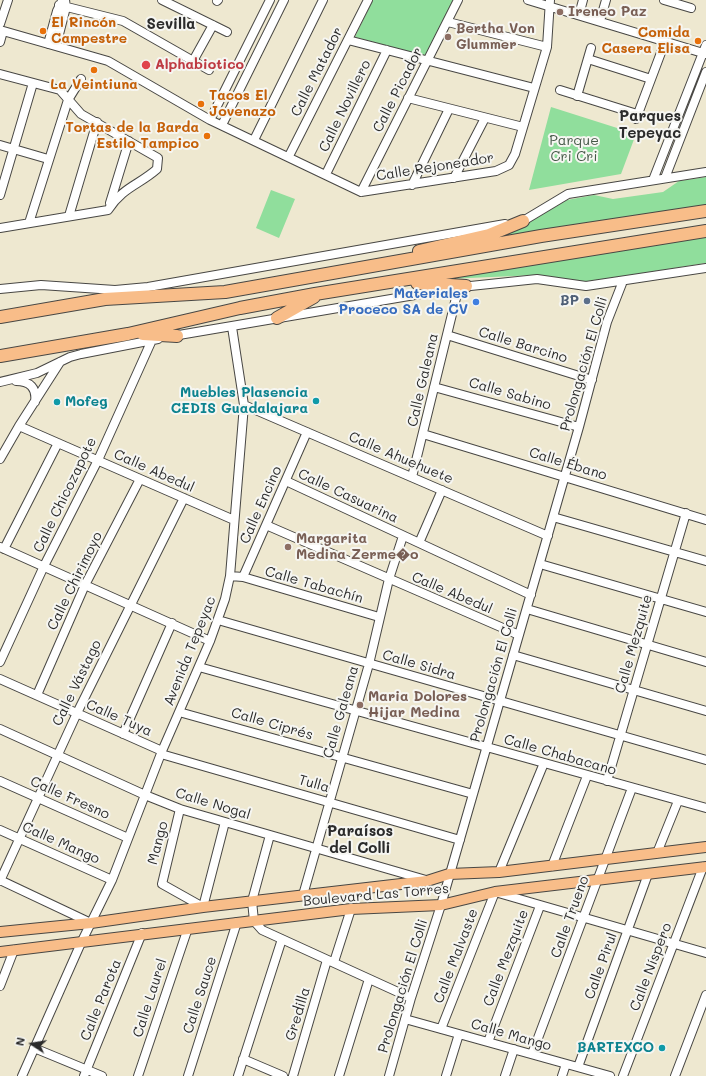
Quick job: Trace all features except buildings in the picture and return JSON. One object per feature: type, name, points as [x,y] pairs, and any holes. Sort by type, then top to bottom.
[{"type":"highway","points":[[0,317],[105,299],[225,292],[391,264],[541,236],[706,210]]},
{"type":"highway","points":[[391,264],[415,252],[489,235],[523,221]]},
{"type":"highway","points":[[0,356],[128,334],[240,308],[321,293],[706,231]]},
{"type":"highway","points":[[398,281],[460,287]]},
{"type":"highway","points":[[277,318],[321,293]]},
{"type":"highway","points":[[128,334],[177,336]]},
{"type":"main road","name":"Boulevard Las Torres","points":[[0,932],[91,923],[203,907],[427,881],[449,874],[499,872],[706,847]]},
{"type":"main road","name":"Boulevard Las Torres","points":[[0,952],[81,943],[142,933],[351,909],[441,905],[494,892],[705,867]]},
{"type":"street","points":[[0,42],[1,29],[8,0]]},
{"type":"street","points":[[162,0],[227,32]]},
{"type":"street","points":[[210,120],[270,0]]},
{"type":"street","points":[[222,125],[284,0]]},
{"type":"street","points":[[254,140],[323,0]]},
{"type":"street","name":"Calle Matador","points":[[289,156],[368,0]]},
{"type":"street","name":"Calle Picador","points":[[361,192],[458,0]]},
{"type":"street","points":[[528,0],[550,3],[579,15],[704,54]]},
{"type":"street","points":[[579,15],[583,0]]},
{"type":"street","points":[[600,21],[606,0]]},
{"type":"street","points":[[664,0],[681,2],[691,8]]},
{"type":"street","points":[[52,45],[63,3],[123,21],[209,70]]},
{"type":"street","name":"Calle Rejoneador","points":[[1,29],[108,61],[210,120],[289,156],[361,192],[496,171],[509,165],[515,154],[547,47],[550,3]]},
{"type":"street","points":[[448,22],[547,47]]},
{"type":"street","points":[[193,61],[213,25]]},
{"type":"street","points":[[348,40],[534,88]]},
{"type":"street","points":[[560,90],[637,117],[665,42]]},
{"type":"street","points":[[653,180],[704,54],[706,44]]},
{"type":"street","points":[[577,96],[591,48]]},
{"type":"street","name":"Calle Novillero","points":[[326,174],[387,50]]},
{"type":"street","points":[[588,59],[651,79]]},
{"type":"street","points":[[665,178],[706,73]]},
{"type":"street","points":[[0,74],[60,90],[81,114],[158,158],[157,169],[128,188],[114,200],[108,210]]},
{"type":"street","points":[[29,223],[48,159],[68,100],[81,79]]},
{"type":"street","points":[[0,195],[33,83]]},
{"type":"street","points":[[408,98],[523,127]]},
{"type":"street","points":[[412,185],[450,109]]},
{"type":"street","points":[[454,178],[484,118]]},
{"type":"street","points":[[69,216],[97,122]]},
{"type":"street","points":[[108,210],[129,141]]},
{"type":"street","points":[[0,145],[48,159]]},
{"type":"street","points":[[0,289],[41,285],[115,290],[148,287],[523,221],[568,194],[706,172]]},
{"type":"street","points":[[0,228],[108,210]]},
{"type":"street","points":[[0,382],[37,373],[81,354],[152,340],[460,287],[538,279],[586,286],[706,268]]},
{"type":"street","name":"Prolongación El Colli","points":[[389,1076],[411,998],[441,905],[527,609],[579,427],[607,322],[623,281]]},
{"type":"street","name":"Calle Galeana","points":[[412,477],[460,287]]},
{"type":"street","name":"Avenida Tepeyac","points":[[22,1076],[81,943],[112,880],[161,753],[180,712],[218,620],[230,576],[244,405],[232,327]]},
{"type":"street","name":"Calle Barcino","points":[[447,335],[592,380]]},
{"type":"street","name":"Calle Chicozapote","points":[[0,662],[44,566],[98,460],[152,340]]},
{"type":"street","points":[[0,460],[19,426],[60,362]]},
{"type":"street","points":[[11,380],[24,381],[31,385],[35,392],[35,402]]},
{"type":"street","name":"Calle Sabino","points":[[434,387],[579,427]]},
{"type":"street","name":"Calle Ahuehuete","points":[[244,405],[548,536]]},
{"type":"street","name":"Calle Abedul","points":[[19,426],[234,520]]},
{"type":"street","name":"Calle Encino","points":[[243,577],[307,432]]},
{"type":"street","name":"Calle Ébano","points":[[423,434],[706,520]]},
{"type":"street","points":[[58,443],[2,548],[210,641]]},
{"type":"street","name":"Calle Chirimoyo","points":[[37,695],[85,585],[140,479]]},
{"type":"street","name":"Calle Casuarina","points":[[286,481],[531,595]]},
{"type":"street","points":[[419,543],[442,490]]},
{"type":"street","name":"Calle Vástago","points":[[0,881],[76,713],[184,498]]},
{"type":"street","name":"Calle Mezquite","points":[[607,781],[686,513]]},
{"type":"street","points":[[553,517],[706,561]]},
{"type":"street","name":"Calle Abedul","points":[[266,524],[519,636]]},
{"type":"street","name":"Calle Galeana","points":[[303,895],[368,664],[389,579],[403,536]]},
{"type":"street","points":[[540,564],[706,612]]},
{"type":"street","points":[[230,576],[243,577]]},
{"type":"street","name":"Calle Tabachín","points":[[243,577],[379,617]]},
{"type":"street","points":[[527,609],[706,662]]},
{"type":"street","name":"Calle Sidra","points":[[218,620],[706,760]]},
{"type":"street","points":[[123,734],[172,623]]},
{"type":"street","points":[[513,655],[706,711]]},
{"type":"street","name":"Calle Chabacano","points":[[199,667],[706,808]]},
{"type":"street","name":"Calle Tuya","points":[[0,679],[123,734],[161,753]]},
{"type":"street","name":"Calle Ciprés","points":[[180,712],[473,794]]},
{"type":"street","name":"Calle Nogal","points":[[0,730],[145,795],[180,809],[427,881]]},
{"type":"street","name":"Tulla","points":[[161,753],[460,840]]},
{"type":"street","points":[[499,872],[544,763]]},
{"type":"street","points":[[552,866],[587,776]]},
{"type":"street","name":"Calle Fresno","points":[[0,781],[128,838]]},
{"type":"street","name":"Calle Trueno","points":[[532,1054],[632,788]]},
{"type":"street","points":[[657,853],[678,801]]},
{"type":"street","name":"Mango","points":[[180,809],[162,884],[203,907]]},
{"type":"street","points":[[203,907],[225,822]]},
{"type":"street","name":"Calle Mango","points":[[0,830],[112,880]]},
{"type":"street","points":[[270,835],[252,901],[254,921],[262,930],[411,998]]},
{"type":"street","name":"Calle Níspero","points":[[623,1076],[705,867]]},
{"type":"street","name":"Calle Pirul","points":[[578,1067],[648,874]]},
{"type":"street","points":[[0,881],[91,923]]},
{"type":"street","points":[[494,892],[706,953]]},
{"type":"street","name":"Calle Malvaste","points":[[441,1029],[494,892]]},
{"type":"street","name":"Calle Mezquite","points":[[488,1042],[540,906]]},
{"type":"street","name":"Gredilla","points":[[293,1076],[331,961],[351,909]]},
{"type":"street","name":"Calle Sauce","points":[[188,1076],[237,922]]},
{"type":"street","name":"Calle Laurel","points":[[138,1076],[188,928]]},
{"type":"street","name":"Calle Parota","points":[[85,1073],[142,933]]},
{"type":"street","points":[[238,1076],[282,939]]},
{"type":"street","points":[[0,986],[14,950]]},
{"type":"street","points":[[339,1076],[369,979]]},
{"type":"street","points":[[675,1076],[706,995]]},
{"type":"street","name":"Calle Mango","points":[[405,1019],[610,1076]]},
{"type":"street","points":[[446,1076],[459,1034]]},
{"type":"street","points":[[34,1048],[85,1073],[102,1076]]},
{"type":"street","points":[[505,1076],[514,1049]]},
{"type":"street","points":[[243,1059],[283,1076]]},
{"type":"street","points":[[562,1076],[566,1064]]},
{"type":"green space","points":[[373,0],[453,0],[425,56],[355,37]]},
{"type":"green space","name":"Parque Cri Cri","points":[[551,107],[636,134],[621,174],[529,190]]},
{"type":"green space","points":[[706,177],[706,205],[494,238],[510,233],[567,200],[594,195],[613,199],[663,192],[679,181]]},
{"type":"green space","points":[[271,190],[295,199],[279,238],[256,228]]},
{"type":"green space","points":[[706,235],[706,263],[586,282],[537,275],[424,280]]},
{"type":"place","name":"Ireneo Paz","points":[[560,12]]},
{"type":"place","name":"El Rincón Campestre","points":[[43,31]]},
{"type":"place","name":"Bertha Von Glummer","points":[[448,37]]},
{"type":"place","name":"Comida Casera Elisa","points":[[698,41]]},
{"type":"place","name":"Alphabiotico","points":[[146,65]]},
{"type":"place","name":"La Veintiuna","points":[[94,70]]},
{"type":"place","name":"Tacos El Jovenazo","points":[[201,104]]},
{"type":"place","name":"Tortas de la Barda Estilo Tampico","points":[[207,136]]},
{"type":"place","name":"BP","points":[[587,301]]},
{"type":"place","name":"Materiales Proceco SA de CV","points":[[476,302]]},
{"type":"place","name":"Muebles Plasencia CEDIS Guadalajara","points":[[316,401]]},
{"type":"place","name":"Mofeg","points":[[57,402]]},
{"type":"place","name":"Margarita Medina Zerme�o","points":[[288,547]]},
{"type":"place","name":"Maria Dolores Hijar Medina","points":[[360,705]]},
{"type":"place","name":"BARTEXCO","points":[[662,1048]]},
{"type":"district","name":"Sevilla","points":[[171,24]]},
{"type":"district","name":"Parques Tepeyac","points":[[650,124]]},
{"type":"district","name":"Paraísos del Colli","points":[[360,840]]}]
